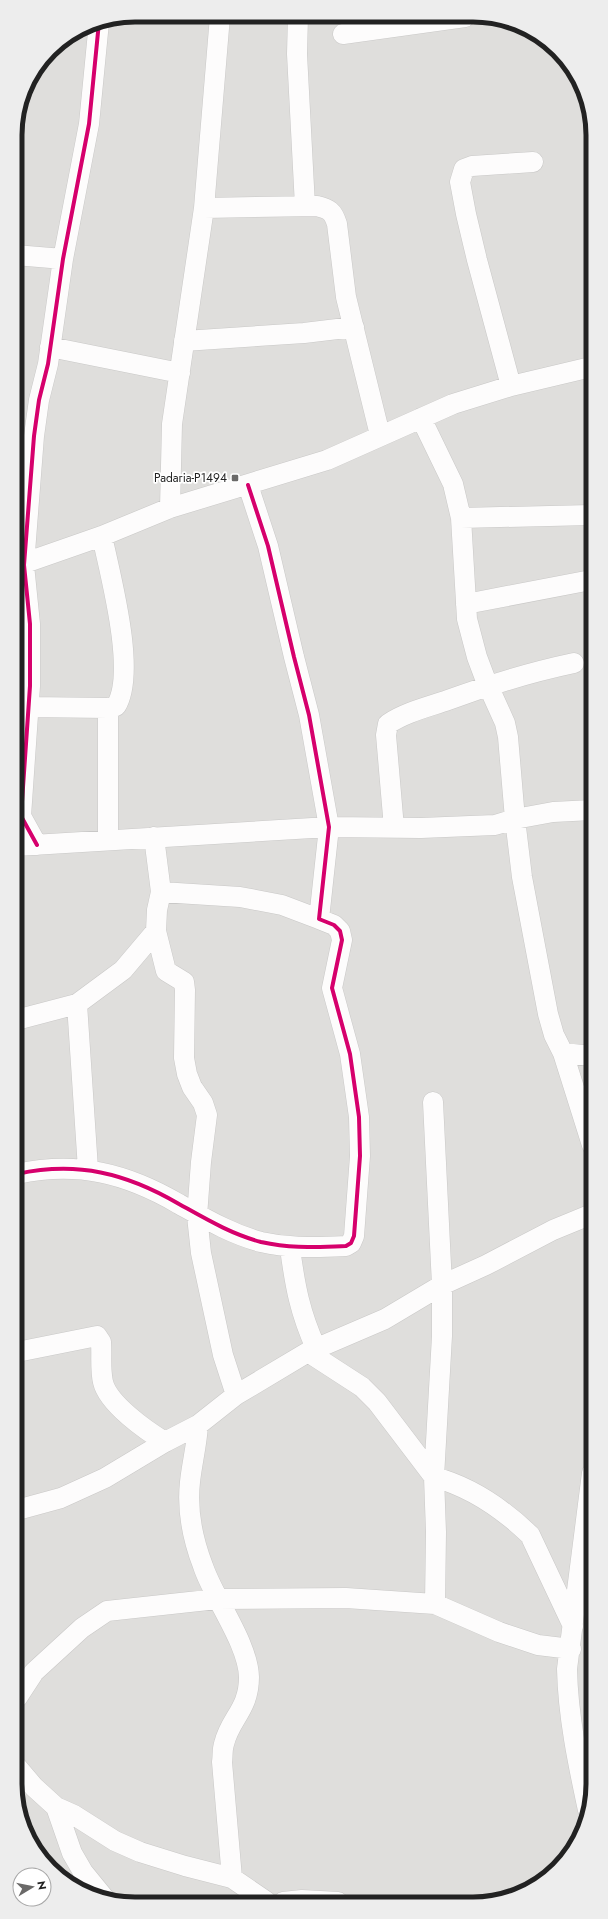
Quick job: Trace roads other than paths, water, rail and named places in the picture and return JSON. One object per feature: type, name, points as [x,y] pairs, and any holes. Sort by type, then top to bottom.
[{"type":"street","points":[[170,508],[172,424],[204,208],[220,22]]},
{"type":"street","points":[[298,22],[297,54],[305,206]]},
{"type":"street","points":[[343,34],[429,22]]},
{"type":"street","points":[[22,547],[39,400],[50,347],[63,259],[88,124],[99,28]]},
{"type":"street","points":[[511,386],[477,260],[460,182],[464,169],[472,166],[533,162]]},
{"type":"street","points":[[204,208],[305,206],[329,208],[334,214],[337,224],[346,297],[380,435]]},
{"type":"street","points":[[22,256],[63,259]]},
{"type":"street","points":[[184,341],[304,333],[354,327]]},
{"type":"street","points":[[50,347],[180,373]]},
{"type":"street","points":[[22,565],[102,536],[170,508],[327,460],[380,435],[453,404],[511,386],[586,368]]},
{"type":"street","points":[[421,418],[453,484],[461,518],[467,619],[477,657],[500,709],[508,737],[522,877],[548,1014],[554,1035],[563,1053],[586,1127]]},
{"type":"street","points":[[248,485],[268,546],[309,715],[329,827],[320,919]]},
{"type":"street","points":[[461,518],[586,515]]},
{"type":"street","points":[[29,706],[108,708],[116,706],[120,699],[123,673],[121,622],[102,536]]},
{"type":"street","points":[[22,578],[30,624],[29,706],[22,802]]},
{"type":"street","points":[[466,604],[586,581]]},
{"type":"street","points":[[394,828],[386,735],[388,724],[417,710],[489,685],[523,674],[574,663]]},
{"type":"street","points":[[108,708],[108,840]]},
{"type":"street","points":[[22,846],[329,827],[421,828],[495,825],[515,819],[553,812],[586,810]]},
{"type":"street","points":[[22,818],[37,845]]},
{"type":"street","points":[[154,837],[161,892],[157,910],[156,931],[166,971],[184,982],[184,1058],[192,1087],[203,1103],[207,1115],[201,1162],[197,1216],[201,1253],[223,1355],[236,1395]]},
{"type":"street","points":[[22,1173],[54,1169],[88,1169],[133,1181],[178,1203],[197,1216],[222,1228],[260,1241],[290,1248],[346,1246],[352,1243],[354,1236],[360,1156],[359,1117],[350,1054],[332,988],[342,940],[340,931],[334,925],[282,905],[240,897],[161,892]]},
{"type":"street","points":[[22,1018],[77,1004],[123,970],[156,931]]},
{"type":"street","points":[[77,1004],[88,1169]]},
{"type":"street","points":[[563,1053],[586,1055]]},
{"type":"street","points":[[434,1102],[442,1285],[442,1336],[434,1477],[436,1539],[435,1604]]},
{"type":"street","points":[[22,1509],[45,1503],[84,1489],[165,1442],[198,1425],[236,1395],[312,1350],[385,1319],[442,1285],[486,1265],[553,1230],[586,1216]]},
{"type":"street","points":[[290,1248],[297,1296],[312,1350],[378,1402],[434,1477],[446,1480],[484,1498],[530,1535],[573,1626]]},
{"type":"street","points":[[22,1351],[97,1336],[101,1342],[101,1371],[103,1384],[108,1393],[148,1431],[165,1442]]},
{"type":"street","points":[[198,1425],[190,1483],[191,1515],[201,1560],[217,1599],[239,1642],[248,1664],[249,1677],[248,1694],[244,1705],[230,1728],[224,1744],[222,1762],[232,1878]]},
{"type":"street","points":[[585,1797],[568,1696],[567,1669],[571,1649],[586,1531]]},
{"type":"street","points":[[22,1691],[40,1667],[82,1628],[107,1611],[217,1599],[346,1598],[435,1604],[499,1632],[538,1645],[571,1649]]},
{"type":"street","points":[[22,1773],[34,1787],[56,1807],[74,1815],[115,1841],[140,1852],[232,1878],[260,1897]]},
{"type":"street","points":[[56,1807],[72,1853],[83,1872],[98,1891]]},
{"type":"place","name":"Padaria-P1494","points":[[235,478]]}]
